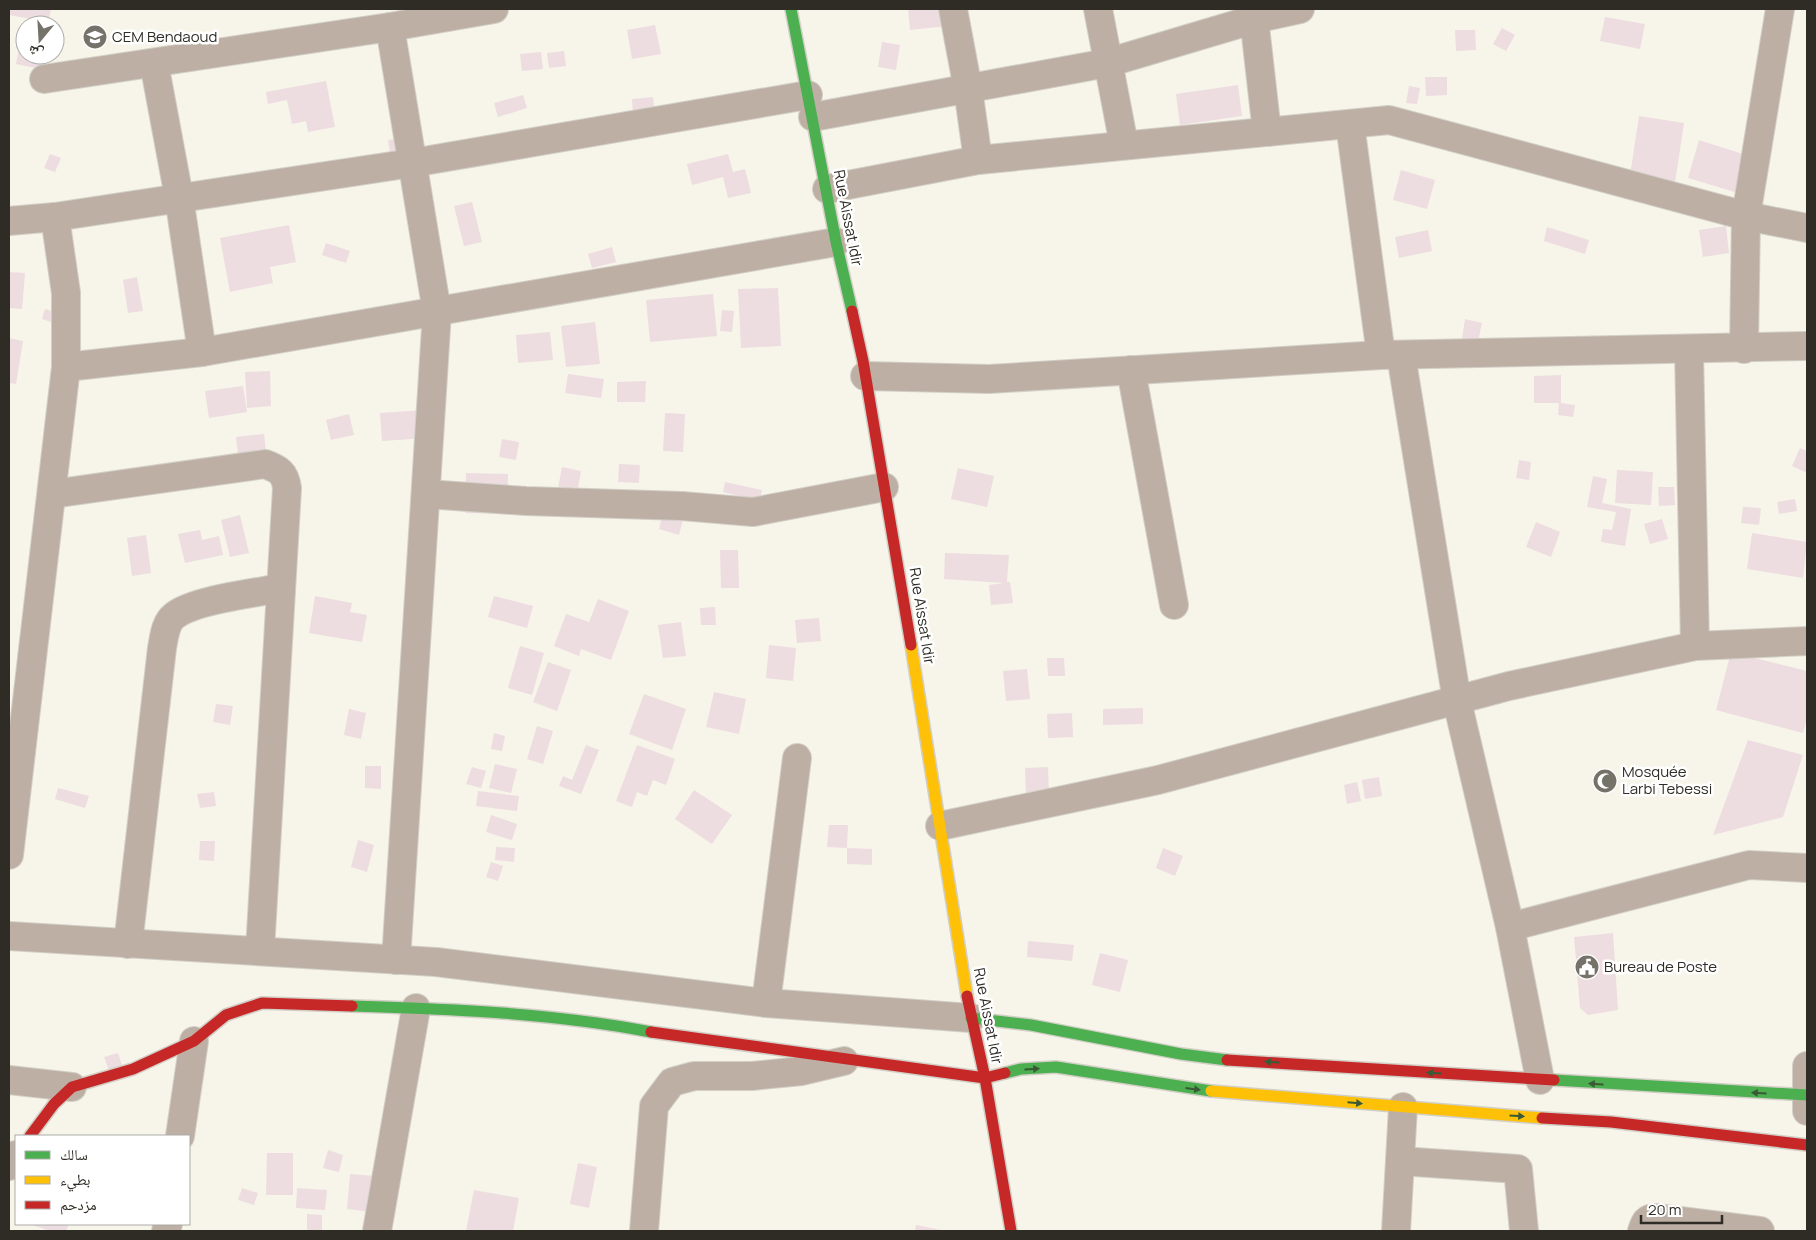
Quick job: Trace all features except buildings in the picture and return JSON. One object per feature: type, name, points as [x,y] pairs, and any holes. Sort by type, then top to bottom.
[{"type":"street","points":[[44,79],[390,27],[494,9]]},
{"type":"street","name":"Rue Aissat Idir","points":[[791,9],[836,242],[865,376],[971,1018],[985,1078],[1011,1231]]},
{"type":"street","points":[[953,9],[968,89],[978,160]]},
{"type":"street","points":[[1098,9],[1124,145]]},
{"type":"street","points":[[9,221],[55,217],[179,197],[811,106],[968,89],[1107,64],[1254,14],[1300,9]]},
{"type":"street","points":[[1744,348],[1746,216],[1780,9]]},
{"type":"street","points":[[1254,14],[1267,132]]},
{"type":"street","points":[[390,27],[437,312],[396,960]]},
{"type":"street","points":[[154,62],[179,197],[202,352]]},
{"type":"street","points":[[827,189],[978,160],[1389,120],[1746,216],[1807,228]]},
{"type":"street","points":[[1350,124],[1391,355],[1457,701],[1510,927],[1540,1080]]},
{"type":"street","points":[[9,855],[66,367],[66,293],[55,217]]},
{"type":"street","points":[[66,367],[202,352],[836,242]]},
{"type":"street","points":[[865,376],[989,379],[1391,355],[1807,346]]},
{"type":"street","points":[[1689,350],[1695,646]]},
{"type":"street","points":[[1131,370],[1174,605]]},
{"type":"street","points":[[52,494],[264,464],[278,468],[286,477],[287,488],[260,950]]},
{"type":"street","points":[[426,494],[545,502],[682,506],[754,512],[884,487]]},
{"type":"street","points":[[128,944],[162,648],[168,623],[172,617],[181,612],[208,602],[281,588]]},
{"type":"street","points":[[940,826],[1158,780],[1509,686],[1695,646],[1807,641]]},
{"type":"street","points":[[766,1003],[797,758]]},
{"type":"street","points":[[1510,927],[1749,865],[1807,868]]},
{"type":"street","points":[[9,936],[436,962],[766,1003],[1022,1023],[1150,1050],[1211,1060],[1540,1080],[1807,1101],[1807,1066]]},
{"type":"street","points":[[9,1080],[72,1087],[133,1069],[194,1041],[226,1015],[262,1003],[416,1008],[603,1023],[682,1038],[844,1061],[985,1078],[1021,1069],[1056,1067],[1173,1086],[1248,1095],[1480,1114],[1611,1122],[1807,1145]]},
{"type":"street","points":[[377,1231],[416,1008]]},
{"type":"street","points":[[180,1135],[194,1041]]},
{"type":"street","points":[[644,1231],[654,1106],[672,1082],[694,1076],[752,1076],[802,1071],[844,1061]]},
{"type":"street","points":[[31,1135],[44,1116],[72,1087]]},
{"type":"street","points":[[1396,1231],[1403,1107]]},
{"type":"street","points":[[1400,1161],[1518,1169],[1524,1231]]},
{"type":"street","points":[[1642,1231],[1649,1218],[1656,1218],[1760,1231]]},
{"type":"traffic: fast","points":[[791,9],[836,242],[852,311]]},
{"type":"traffic: fast","points":[[352,1006],[540,1016],[651,1032]]},
{"type":"traffic: fast","points":[[971,1018],[1031,1025],[1181,1054],[1227,1060]]},
{"type":"traffic: fast","points":[[1005,1073],[1021,1069],[1056,1067],[1211,1091]]},
{"type":"traffic: fast","points":[[1554,1080],[1807,1095]]},
{"type":"traffic: slow","points":[[911,645],[967,996]]},
{"type":"traffic: slow","points":[[1211,1091],[1542,1118]]},
{"type":"traffic: jam","points":[[852,311],[863,361],[911,645]]},
{"type":"traffic: jam","points":[[967,996],[985,1078],[1011,1231]]},
{"type":"traffic: jam","points":[[31,1135],[54,1104],[72,1087],[133,1069],[194,1041],[226,1015],[262,1003],[352,1006]]},
{"type":"traffic: jam","points":[[651,1032],[985,1078],[1005,1073]]},
{"type":"traffic: jam","points":[[1227,1060],[1554,1080]]},
{"type":"traffic: jam","points":[[1542,1118],[1611,1122],[1807,1145]]},
{"type":"place","name":"CEM Bendaoud","points":[[95,37]]},
{"type":"place","name":"Mosquée Larbi Tebessi","points":[[1605,781]]},
{"type":"place","name":"Bureau de Poste","points":[[1587,967]]}]
